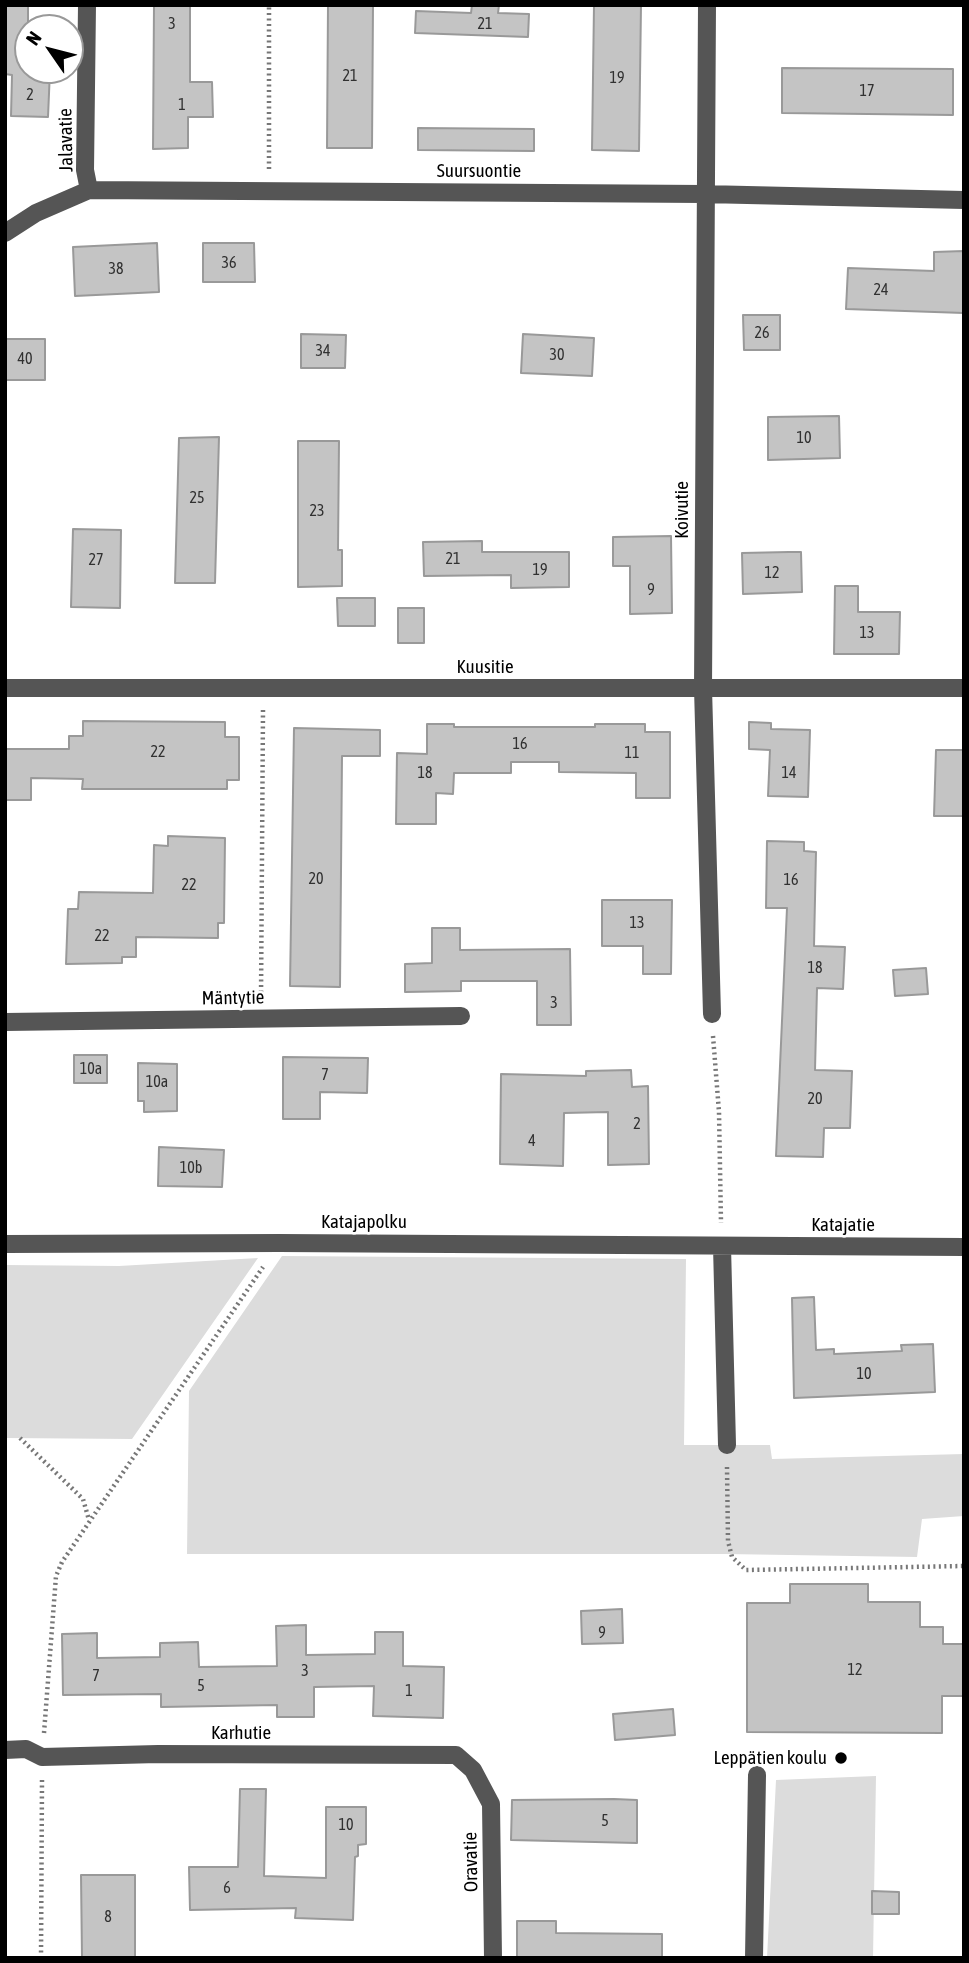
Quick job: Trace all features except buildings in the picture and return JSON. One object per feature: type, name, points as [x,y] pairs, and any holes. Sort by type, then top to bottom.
[{"type":"street","name":"Jalavatie","points":[[87,5],[85,170],[89,190]]},
{"type":"street","name":"Koivutie","points":[[707,5],[703,688],[712,1014]]},
{"type":"street","name":"Suursuontie","points":[[5,233],[36,213],[89,190],[704,194],[964,200]]},
{"type":"street","name":"Kuusitie","points":[[5,688],[964,688]]},
{"type":"street","name":"Mäntytie","points":[[5,1022],[461,1016]]},
{"type":"street","name":"Katajapolku","points":[[5,1244],[722,1246]]},
{"type":"street","name":"Katajatie","points":[[722,1246],[964,1247]]},
{"type":"street","points":[[722,1246],[727,1445]]},
{"type":"street","name":"Karhutie","points":[[5,1750],[26,1749],[42,1757],[158,1754],[456,1755],[473,1770]]},
{"type":"street","name":"Oravatie","points":[[473,1770],[491,1804],[493,1958]]},
{"type":"street","points":[[754,1958],[757,1775]]},
{"type":"path","points":[[269,170],[270,5]]},
{"type":"path","points":[[261,1018],[263,688]]},
{"type":"path","points":[[712,1014],[719,1112],[722,1246]]},
{"type":"path","points":[[41,1958],[42,1757],[56,1576],[89,1520],[279,1243]]},
{"type":"path","points":[[20,1438],[83,1499],[89,1520]]},
{"type":"path","points":[[727,1445],[728,1541],[732,1557],[746,1570],[964,1566]]},
{"type":"shaded area","points":[[282,1256],[686,1259],[684,1445],[770,1445],[772,1459],[964,1454],[964,1516],[922,1519],[917,1557],[725,1554],[187,1554],[189,1391]]},
{"type":"shaded area","points":[[258,1258],[132,1439],[5,1438],[5,1265],[119,1266]]},
{"type":"shaded area","points":[[876,1776],[873,1958],[767,1958],[776,1780]]},
{"type":"place","name":"Leppätien koulu","points":[[841,1758]]}]
